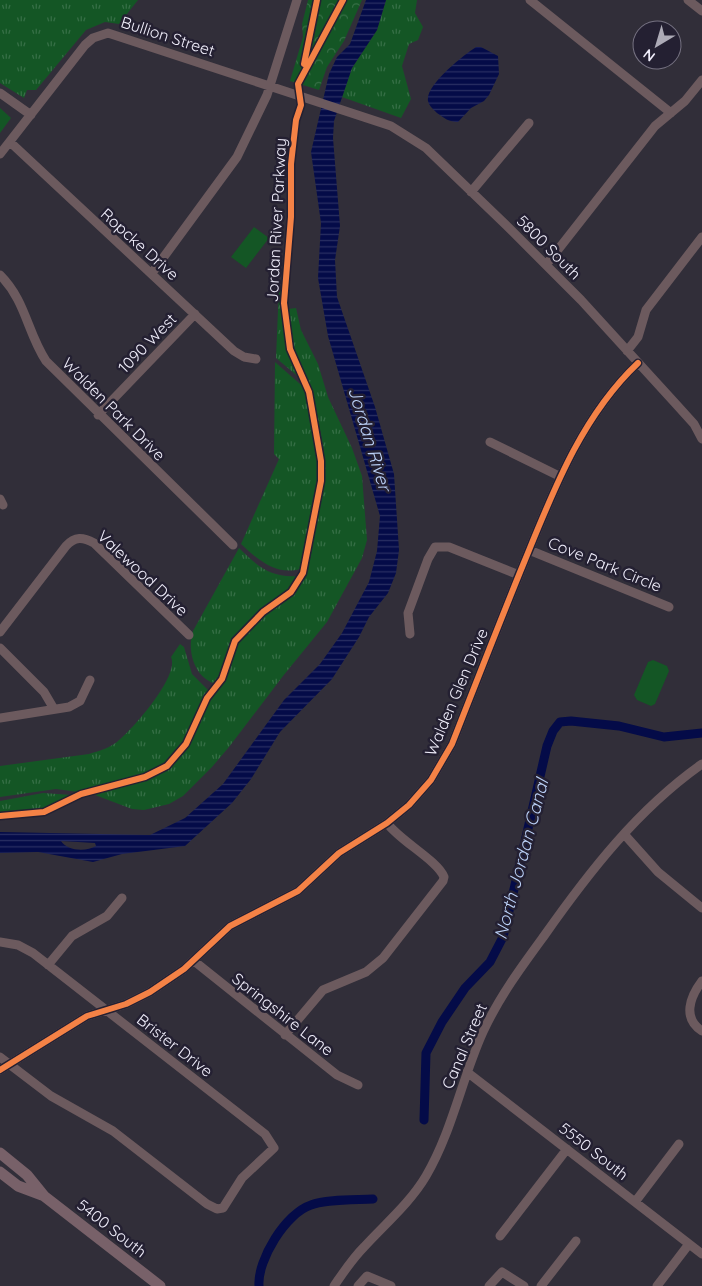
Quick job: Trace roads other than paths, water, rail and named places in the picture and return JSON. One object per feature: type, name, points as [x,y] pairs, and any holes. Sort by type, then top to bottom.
[{"type":"main road","name":"5400 South","points":[[0,1153],[27,1174],[44,1196],[160,1286]]},
{"type":"main road","name":"5400 South","points":[[0,1172],[18,1186],[44,1196]]},
{"type":"street","points":[[152,273],[237,157],[270,85],[297,0]]},
{"type":"street","points":[[530,0],[671,113]]},
{"type":"street","points":[[688,0],[702,11]]},
{"type":"street","name":"Bullion Street","points":[[0,154],[85,46],[102,33],[118,34],[177,56],[348,110]]},
{"type":"street","points":[[546,265],[655,126],[685,101],[702,80]]},
{"type":"street","points":[[0,93],[31,115]]},
{"type":"street","name":"5800 South","points":[[348,110],[391,126],[426,148],[546,265],[694,424],[702,439]]},
{"type":"street","points":[[472,192],[529,123]]},
{"type":"street","name":"Ropcke Drive","points":[[10,142],[106,234],[152,273],[234,351],[244,357],[256,359]]},
{"type":"street","points":[[627,351],[638,338],[646,310],[702,237]]},
{"type":"street","name":"Walden Park Drive","points":[[0,275],[20,301],[37,345],[46,361],[233,545]]},
{"type":"street","name":"1090 West","points":[[98,414],[195,314]]},
{"type":"street","name":"Walden Glen Drive","points":[[0,1070],[8,1063],[86,1016],[138,998],[194,961],[230,926],[246,916],[289,897],[339,853],[387,823],[421,792],[447,754],[560,476],[586,429],[625,375],[638,363]]},
{"type":"street","points":[[490,442],[560,476]]},
{"type":"street","name":"Valewood Drive","points":[[0,632],[66,546],[73,540],[82,538],[94,543],[189,635]]},
{"type":"street","points":[[410,634],[408,613],[428,558],[435,548],[449,547],[519,575]]},
{"type":"street","name":"Cove Park Circle","points":[[529,550],[669,607]]},
{"type":"street","points":[[0,648],[44,692],[54,710]]},
{"type":"street","points":[[0,718],[69,707],[80,700],[90,680]]},
{"type":"street","name":"Canal Street","points":[[334,1286],[362,1248],[414,1195],[426,1176],[492,1014],[516,974],[576,891],[624,834],[663,794],[702,764]]},
{"type":"street","points":[[285,1035],[323,990],[335,983],[366,972],[383,958],[444,878],[438,869],[398,836],[387,823]]},
{"type":"street","points":[[624,834],[662,876],[702,908]]},
{"type":"street","points":[[48,965],[72,936],[108,916],[122,898]]},
{"type":"street","name":"Brister Drive","points":[[0,942],[23,947],[48,965],[268,1137],[274,1148],[242,1178],[223,1208],[217,1209],[207,1204],[109,1128],[51,1096],[8,1063]]},
{"type":"street","name":"Springshire Lane","points":[[194,961],[337,1075],[358,1085]]},
{"type":"street","points":[[702,981],[693,993],[689,1009],[693,1024],[702,1031]]},
{"type":"street","points":[[0,1057],[8,1063]]},
{"type":"street","name":"5550 South","points":[[467,1072],[702,1254]]},
{"type":"street","points":[[635,1202],[680,1144]]},
{"type":"street","points":[[500,1236],[567,1149]]},
{"type":"street","points":[[541,1286],[576,1241]]},
{"type":"street","points":[[657,1286],[689,1244]]},
{"type":"street","points":[[488,1286],[502,1272],[524,1286]]},
{"type":"street","points":[[358,1286],[364,1277],[369,1276],[391,1286]]},
{"type":"water","name":"Jordan River","points":[[366,0],[386,0],[377,30],[352,68],[334,121],[333,138],[340,226],[335,260],[337,297],[375,407],[394,474],[399,550],[396,573],[388,593],[369,617],[359,637],[332,679],[280,732],[251,779],[232,803],[185,846],[122,854],[93,862],[38,852],[0,853],[0,832],[150,835],[185,818],[223,784],[284,700],[320,664],[342,633],[369,582],[377,551],[380,516],[328,336],[318,278],[321,223],[311,152],[329,74],[337,57],[350,44]],"holes":[[[61,841],[95,843],[96,846],[92,848],[77,850],[68,847]]]},
{"type":"water","points":[[476,47],[481,47],[498,56],[499,74],[484,101],[471,108],[458,122],[444,118],[430,106],[428,101],[429,94],[446,71]]},
{"type":"waterway","name":"North Jordan Canal","points":[[424,1120],[426,1053],[442,1022],[465,988],[490,962],[503,937],[547,746],[553,731],[560,722],[571,721],[619,726],[664,737],[702,733]]},
{"type":"waterway","name":"North Jordan Canal","points":[[259,1286],[260,1275],[268,1251],[283,1227],[292,1217],[317,1203],[373,1199]]}]
